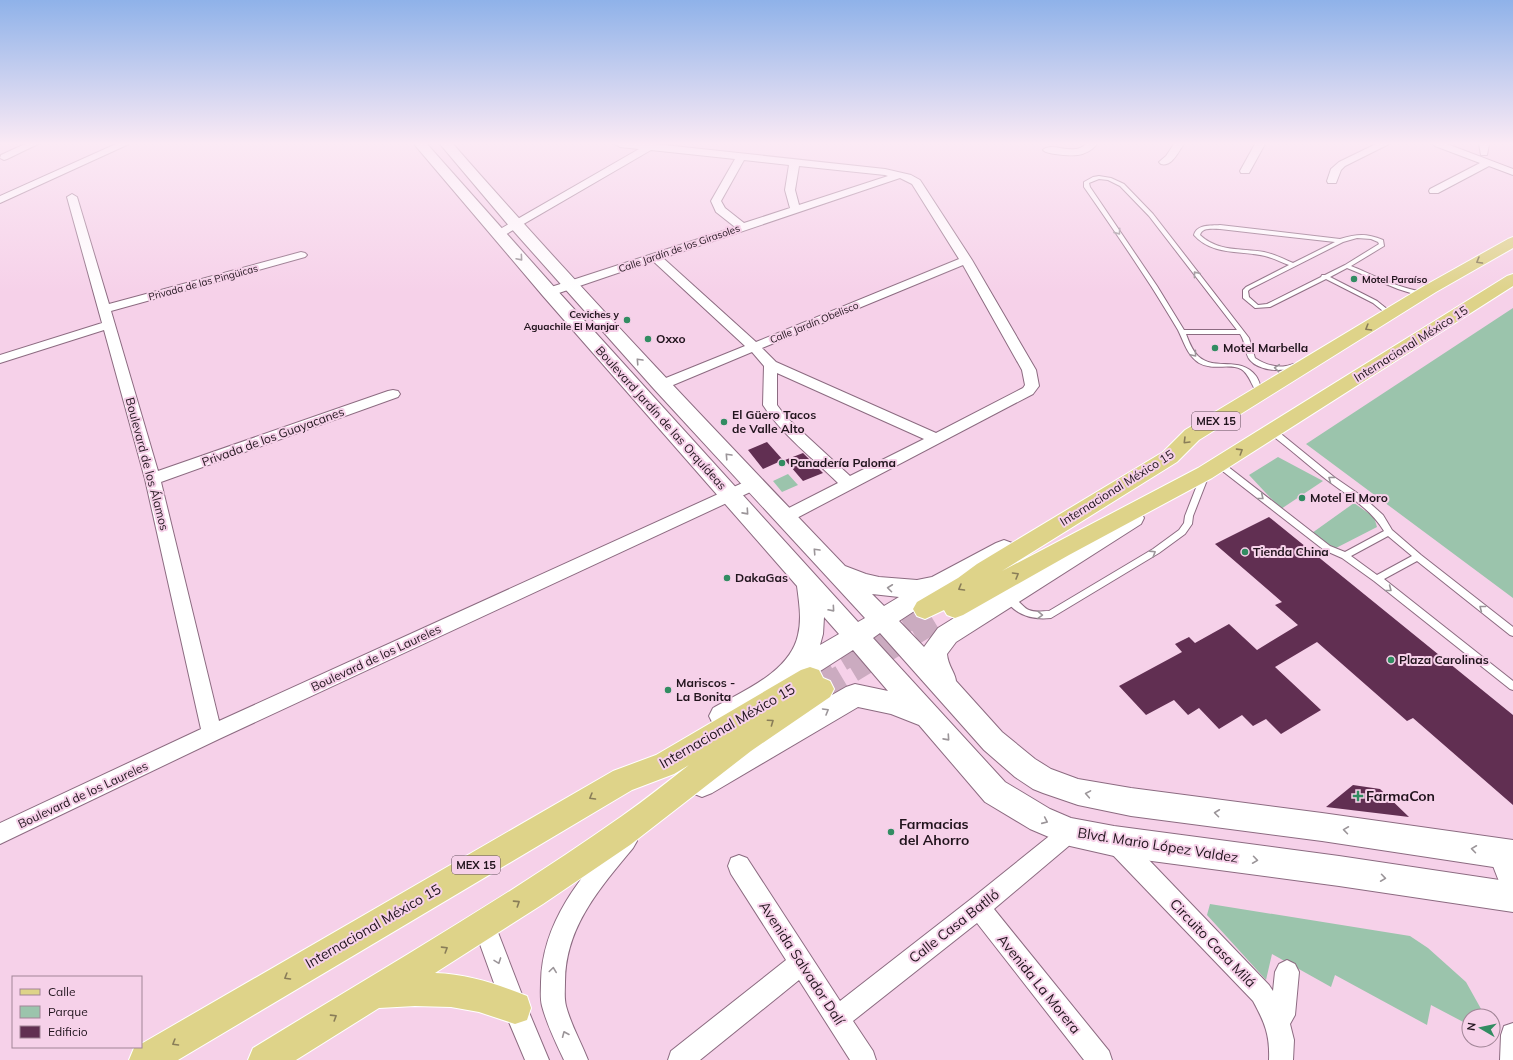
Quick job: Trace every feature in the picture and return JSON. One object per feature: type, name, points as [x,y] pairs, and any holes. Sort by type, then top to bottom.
[{"type":"main road","name":"Internacional México 15","points":[[935,622],[966,585],[985,570],[1163,462],[1192,436],[1260,393],[1430,289],[1513,242]]},
{"type":"main road","name":"Internacional México 15","points":[[935,622],[1061,549],[1212,469],[1513,279]]},
{"type":"main road","name":"Internacional México 15","points":[[146,1060],[623,780],[664,765],[804,683]]},
{"type":"main road","name":"Internacional México 15","points":[[265,1060],[295,1048],[374,992],[484,925],[648,816],[716,760],[793,706],[804,683]]},
{"type":"main road","points":[[374,992],[408,989],[456,990],[476,994],[515,1008]]},
{"type":"street","points":[[0,200],[14,193]]},
{"type":"street","name":"Boulevard Jardín de las Orquídeas","points":[[463,193],[855,636]]},
{"type":"street","name":"Boulevard Jardín de las Orquídeas","points":[[488,193],[661,385],[836,573],[882,620]]},
{"type":"street","points":[[496,231],[556,193]]},
{"type":"street","points":[[512,221],[563,193]]},
{"type":"street","points":[[720,193],[716,201],[720,210],[742,227]]},
{"type":"street","points":[[791,193],[795,209]]},
{"type":"street","name":"Calle Jardín de los Girasoles","points":[[549,292],[843,193]]},
{"type":"street","points":[[785,517],[1028,391],[1032,386],[1029,370],[966,260],[923,193]]},
{"type":"street","name":"Boulevard de los Álamos","points":[[72,197],[153,479],[212,733]]},
{"type":"street","name":"Privada de las Pingüicas","points":[[105,309],[301,255]]},
{"type":"street","points":[[655,257],[771,364],[937,439]]},
{"type":"street","name":"Calle Jardín Obelisco","points":[[661,385],[966,260]]},
{"type":"street","points":[[0,359],[108,325]]},
{"type":"street","points":[[771,364],[770,405],[781,420],[849,484]]},
{"type":"street","name":"Privada de los Guayacanes","points":[[153,479],[393,394]]},
{"type":"street","points":[[804,683],[855,636],[936,586],[1163,462]]},
{"type":"street","name":"Internacional México 15","points":[[648,816],[855,696],[917,656],[935,622],[1008,597],[1212,469]]},
{"type":"street","name":"Boulevard de los Laureles","points":[[0,834],[212,733],[754,484]]},
{"type":"street","points":[[836,573],[864,583],[879,586],[917,589],[936,586]]},
{"type":"street","points":[[804,683],[800,662],[808,646],[814,614],[808,582]]},
{"type":"street","points":[[882,620],[917,656],[993,741],[1025,768],[1043,780],[1078,792],[1131,802],[1322,827],[1506,854],[1513,889]]},
{"type":"street","points":[[935,622],[935,666],[952,695]]},
{"type":"street","name":"Blvd. Mario López Valdez","points":[[855,636],[995,792],[1040,819],[1070,832],[1114,841],[1331,870],[1513,897]]},
{"type":"street","points":[[855,696],[871,697],[896,704],[929,717]]},
{"type":"street","points":[[576,1060],[554,1008],[552,976],[556,944],[573,908],[596,876],[648,816]]},
{"type":"street","name":"Calle Casa Batlló","points":[[838,1018],[979,907],[1070,832]]},
{"type":"street","name":"Circuito Casa Milá","points":[[1114,841],[1261,992],[1276,1018],[1283,1042],[1281,1060]]},
{"type":"street","name":"Avenida Salvador Dalí","points":[[739,866],[864,1060]]},
{"type":"street","name":"Avenida La Morera","points":[[979,907],[1100,1060]]},
{"type":"street","points":[[484,925],[515,1008],[537,1060]]},
{"type":"street","points":[[680,1060],[801,963]]},
{"type":"street","points":[[1276,1018],[1283,1015],[1287,972]]},
{"type":"street","points":[[1512,1060],[1513,1035]]},
{"type":"lane","points":[[1091,193],[1150,280],[1182,332],[1190,350],[1201,361],[1209,365],[1236,366],[1243,368],[1253,377],[1260,393]]},
{"type":"lane","points":[[1130,193],[1151,215],[1241,332],[1249,343],[1250,356],[1252,359],[1268,367],[1278,369],[1290,368],[1307,358],[1326,353]]},
{"type":"lane","points":[[1293,265],[1263,254],[1228,250],[1206,244],[1197,235],[1198,231],[1202,228],[1220,228],[1341,241]]},
{"type":"lane","points":[[1362,236],[1378,239],[1382,243],[1381,247],[1347,266],[1324,276],[1265,307],[1257,307],[1246,298],[1245,291],[1248,288],[1341,241],[1352,237],[1362,236]]},
{"type":"lane","points":[[1347,266],[1410,292],[1420,294],[1430,289]]},
{"type":"lane","points":[[1324,276],[1375,302],[1390,314]]},
{"type":"lane","points":[[1182,332],[1241,332]]},
{"type":"lane","points":[[1272,431],[1332,479],[1360,499],[1380,517],[1388,532],[1513,632]]},
{"type":"lane","points":[[1008,597],[1020,612],[1041,615],[1051,614],[1156,551],[1182,532],[1188,524],[1189,516],[1212,469],[1328,548],[1345,556],[1377,579],[1513,686]]},
{"type":"lane","points":[[1345,556],[1388,532]]},
{"type":"lane","points":[[1377,579],[1418,557]]},
{"type":"green space","points":[[1513,308],[1513,598],[1306,444]]},
{"type":"green space","points":[[1278,457],[1323,481],[1281,509],[1249,475]]},
{"type":"green space","points":[[788,474],[798,485],[782,492],[773,481]]},
{"type":"green space","points":[[1354,503],[1374,517],[1377,527],[1336,548],[1327,544],[1312,533]]},
{"type":"green space","points":[[1210,904],[1410,936],[1428,948],[1466,982],[1481,1008],[1461,1008],[1461,1021],[1431,1005],[1427,1025],[1335,975],[1331,987],[1272,954],[1266,980],[1207,915]]},
{"type":"building","points":[[767,442],[783,460],[763,469],[748,450]]},
{"type":"building","points":[[803,453],[823,473],[803,481],[785,460]]},
{"type":"building","name":"Plaza Carolinas","points":[[1269,517],[1513,715],[1513,805],[1413,718],[1407,721],[1317,642],[1275,667],[1321,710],[1281,734],[1266,719],[1253,726],[1242,715],[1219,729],[1199,708],[1188,715],[1174,700],[1146,715],[1119,686],[1182,652],[1175,644],[1189,637],[1195,643],[1229,624],[1257,650],[1298,625],[1275,605],[1282,602],[1215,544]]},
{"type":"building","points":[[1353,785],[1380,789],[1409,817],[1326,807]]},
{"type":"tunnel","points":[[810,678],[925,609]]},
{"type":"tunnel","points":[[821,689],[934,621]]},
{"type":"place","name":"Motel Paraíso","points":[[1354,279]]},
{"type":"place","name":"Ceviches y Aguachile El Manjar","points":[[627,320]]},
{"type":"place","name":"Oxxo","points":[[648,339]]},
{"type":"place","name":"Motel Marbella","points":[[1215,348]]},
{"type":"place","name":"El Güero Tacos de Valle Alto","points":[[724,422]]},
{"type":"place","name":"Panadería Paloma","points":[[782,463]]},
{"type":"place","name":"Motel El Moro","points":[[1302,498]]},
{"type":"place","name":"Tienda China","points":[[1245,552]]},
{"type":"place","name":"DakaGas","points":[[727,578]]},
{"type":"place","name":"Plaza Carolinas","points":[[1391,660]]},
{"type":"place","name":"Mariscos - La Bonita","points":[[668,690]]},
{"type":"place","name":"FarmaCon","points":[[1358,796]]},
{"type":"place","name":"Farmacias del Ahorro","points":[[891,832]]}]
